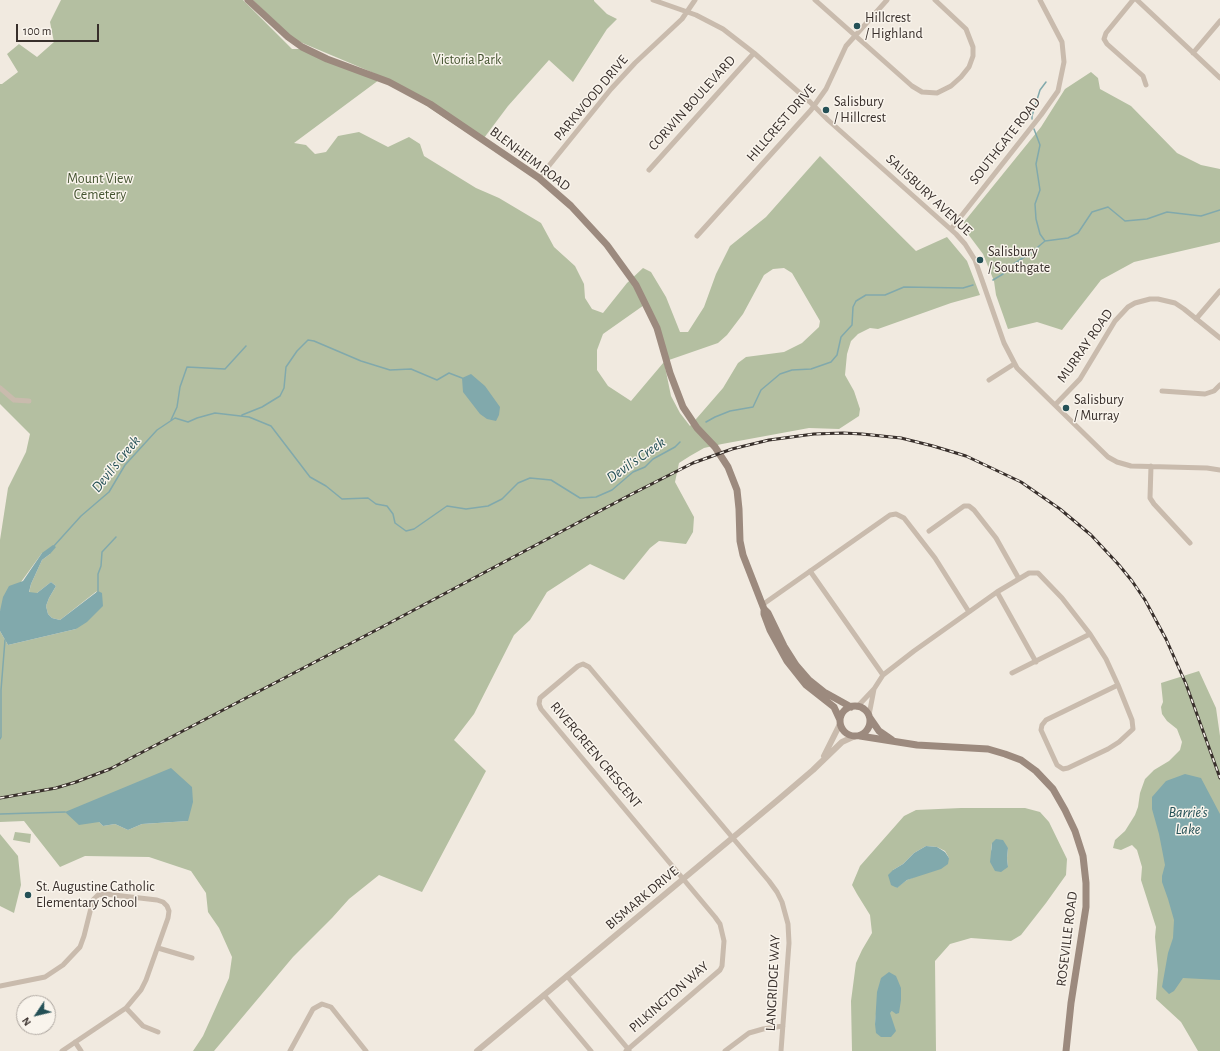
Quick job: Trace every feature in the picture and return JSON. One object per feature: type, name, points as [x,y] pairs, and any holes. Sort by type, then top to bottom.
[{"type":"main road","name":"BLENHEIM ROAD","points":[[248,0],[283,33],[302,47],[327,59],[389,82],[430,104],[539,178],[571,206],[607,245],[636,285],[657,328],[670,373],[683,406],[697,428],[719,453],[728,467],[737,490],[740,541],[743,555],[764,607],[768,612],[784,646],[803,673],[824,692],[854,707]]},
{"type":"main road","name":"BLENHEIM ROAD","points":[[764,607],[764,614],[770,630],[786,661],[806,686],[834,707],[840,722]]},
{"type":"main road","points":[[854,707],[864,709],[879,731],[892,740],[889,741],[857,736],[845,732],[840,722],[844,712],[854,707]]},
{"type":"main road","points":[[857,736],[864,734],[868,728],[870,716]]},
{"type":"main road","name":"ROSEVILLE ROAD","points":[[892,740],[917,745],[988,749],[1021,760],[1036,771],[1053,789],[1065,810],[1075,831],[1083,856],[1086,883],[1086,907],[1066,1051]]},
{"type":"street","name":"SALISBURY AVENUE","points":[[653,0],[696,15],[723,29],[754,53],[961,239],[972,255],[1006,347],[1014,364],[1027,379],[1112,460],[1131,466],[1207,468],[1220,470]]},
{"type":"street","name":"PARKWOOD DRIVE","points":[[539,178],[611,89],[635,63],[672,30],[688,12],[695,0]]},
{"type":"street","points":[[815,0],[912,86],[922,92],[937,93],[951,86],[969,67],[973,56],[973,47],[966,29],[935,0]]},
{"type":"street","name":"HILLCREST DRIVE","points":[[697,236],[814,106],[826,89],[846,46],[886,0]]},
{"type":"street","name":"SOUTHGATE ROAD","points":[[951,229],[1058,91],[1064,62],[1062,42],[1040,0]]},
{"type":"street","points":[[1133,0],[1106,33],[1104,39],[1107,44],[1138,70],[1143,76],[1146,85]]},
{"type":"street","points":[[1137,0],[1220,78]]},
{"type":"street","points":[[1192,53],[1220,21]]},
{"type":"street","name":"CORWIN BOULEVARD","points":[[649,170],[754,53]]},
{"type":"street","points":[[1196,319],[1220,291]]},
{"type":"street","name":"MURRAY ROAD","points":[[1055,406],[1080,379],[1115,321],[1128,307],[1135,303],[1150,299],[1166,300],[1175,303],[1220,338]]},
{"type":"street","points":[[989,380],[1014,364]]},
{"type":"street","points":[[1162,391],[1205,394],[1214,391],[1220,385]]},
{"type":"street","points":[[1,390],[14,400],[29,401]]},
{"type":"street","points":[[1151,466],[1150,498],[1190,543]]},
{"type":"street","points":[[928,531],[964,506],[969,506],[974,510],[996,538],[1018,579]]},
{"type":"street","points":[[764,607],[810,571],[890,515],[896,514],[904,518],[935,558],[969,612]]},
{"type":"street","points":[[810,571],[883,675]]},
{"type":"street","points":[[854,707],[874,689],[883,675],[914,651],[997,592],[1030,573],[1038,573],[1062,598],[1090,634],[1106,659],[1118,685],[1132,720],[1133,729],[1119,742],[1108,749],[1068,768],[1063,768],[1058,765],[1041,730],[1042,725],[1046,720],[1118,685]]},
{"type":"street","points":[[997,592],[1036,662]]},
{"type":"street","points":[[1012,673],[1090,634]]},
{"type":"street","name":"RIVERGREEN CRESCENT","points":[[684,879],[541,709],[539,704],[540,698],[578,666],[583,664],[589,667],[733,838]]},
{"type":"street","points":[[870,716],[874,689]]},
{"type":"street","name":"BISMARK DRIVE","points":[[822,761],[840,722]]},
{"type":"street","name":"BISMARK DRIVE","points":[[477,1051],[733,838],[813,770],[842,742],[857,736]]},
{"type":"street","name":"LANGRIDGE WAY","points":[[733,838],[777,892],[788,924],[789,943],[781,1051]]},
{"type":"street","name":"PILKINGTON WAY","points":[[628,1050],[715,975],[722,966],[724,941],[720,924],[684,879]]},
{"type":"street","points":[[0,986],[45,977],[63,965],[80,947],[93,900],[98,895],[105,894],[163,902],[169,911],[168,918],[143,985],[134,999],[126,1008],[62,1051]]},
{"type":"street","points":[[158,948],[192,958]]},
{"type":"street","points":[[567,976],[628,1050]]},
{"type":"street","points":[[544,995],[591,1051]]},
{"type":"street","points":[[290,1051],[313,1009],[322,1004],[331,1007],[366,1051]]},
{"type":"street","points":[[126,1008],[143,1026],[158,1032]]},
{"type":"street","points":[[725,1051],[749,1033],[783,1026]]},
{"type":"street","points":[[75,1042],[81,1051]]},
{"type":"green space","points":[[61,0],[243,0],[292,49],[301,49],[376,74],[293,39],[253,0],[594,0],[607,14],[617,19],[607,29],[573,82],[549,60],[508,106],[481,142],[383,77],[294,143],[306,145],[315,154],[326,152],[338,136],[359,132],[388,147],[409,137],[420,144],[424,156],[476,188],[499,198],[541,223],[554,247],[575,266],[584,284],[585,298],[592,309],[603,313],[627,283],[643,268],[651,272],[666,297],[680,332],[688,332],[704,307],[716,274],[730,246],[766,217],[820,156],[916,251],[947,237],[967,261],[980,295],[951,303],[878,329],[870,328],[858,334],[851,341],[847,354],[845,375],[854,391],[860,409],[859,416],[839,429],[809,428],[722,444],[704,448],[679,463],[675,482],[694,517],[693,532],[686,544],[659,541],[650,548],[624,580],[590,564],[547,592],[530,620],[514,635],[474,714],[454,740],[486,771],[422,892],[379,875],[349,899],[293,957],[214,1051],[193,1051],[203,1036],[229,978],[232,957],[219,928],[208,912],[206,893],[191,871],[149,857],[85,856],[60,867],[24,821],[0,822],[0,631],[8,645],[76,629],[97,591],[60,620],[52,618],[48,614],[46,606],[56,586],[51,582],[37,593],[29,593],[31,584],[42,560],[50,554],[42,553],[0,611],[0,540],[8,488],[26,452],[30,434],[0,404],[0,84],[18,72],[7,54],[19,44],[37,57],[54,42],[50,22]],"holes":[[[784,268],[792,273],[820,321],[819,327],[802,343],[784,352],[746,357],[738,363],[723,388],[690,426],[680,413],[671,396],[664,362],[631,401],[608,386],[597,370],[597,350],[603,334],[647,303],[669,360],[718,343],[727,335],[743,314],[764,275],[773,269]],[[188,821],[142,824],[128,830],[115,824],[103,826],[99,822]]]},
{"type":"green space","points":[[1091,72],[1098,78],[1100,89],[1131,106],[1177,153],[1201,165],[1220,169],[1220,242],[1134,262],[1101,280],[1062,330],[1037,322],[1008,329],[996,295],[994,281],[983,254],[965,230],[964,222],[1041,127],[1065,89]]},
{"type":"green space","points":[[1199,671],[1216,708],[1220,736],[1220,1051],[1198,1051],[1181,1022],[1156,999],[1158,970],[1155,937],[1156,927],[1141,880],[1142,867],[1137,850],[1132,845],[1121,850],[1113,848],[1115,840],[1125,831],[1135,815],[1145,779],[1154,770],[1169,761],[1180,750],[1182,742],[1177,729],[1167,721],[1162,714],[1161,707],[1163,702],[1161,683]]},
{"type":"green space","points":[[1025,808],[1040,812],[1049,822],[1067,859],[1066,875],[1021,935],[1011,941],[971,938],[950,944],[935,961],[936,1051],[852,1051],[851,1001],[856,963],[872,933],[870,915],[852,885],[860,866],[904,816],[916,810]],"holes":[[[992,843],[1008,848],[1008,867],[991,850]],[[926,846],[937,847],[945,851],[949,858],[907,880],[896,888],[893,870],[903,864],[914,853]],[[892,1011],[889,1013],[891,1019],[875,1024],[876,1014]]]},
{"type":"green space","points":[[15,832],[31,834],[30,843],[13,840]]},
{"type":"green space","points":[[0,834],[18,856],[21,885],[14,913],[0,906]]},
{"type":"water","points":[[471,374],[485,386],[500,407],[499,415],[496,421],[487,419],[480,414],[463,392],[462,378]]},
{"type":"water","points":[[53,545],[56,547],[42,560],[29,592],[37,593],[51,582],[56,586],[46,606],[48,614],[52,618],[60,620],[98,591],[102,593],[103,606],[87,622],[76,629],[8,645],[0,631],[0,611],[3,597],[9,586],[23,581],[42,553]]},
{"type":"water","points":[[171,768],[192,787],[193,802],[188,821],[142,824],[128,830],[115,824],[103,826],[99,822],[79,825],[65,812]]},
{"type":"water","name":"Barrie's Lake","points":[[1185,774],[1201,778],[1220,814],[1220,980],[1183,978],[1174,991],[1169,994],[1162,987],[1168,953],[1173,938],[1174,920],[1162,882],[1165,865],[1152,809],[1152,797],[1166,781]]},
{"type":"water","points":[[996,839],[1003,840],[1008,848],[1008,867],[1001,872],[995,871],[990,862],[992,843]]},
{"type":"water","points":[[926,846],[937,847],[945,852],[949,858],[948,864],[941,869],[907,880],[897,888],[891,885],[888,875],[903,864],[914,853]]},
{"type":"water","points":[[889,972],[896,976],[901,988],[901,1000],[899,1013],[896,1014],[892,1011],[890,1013],[896,1031],[891,1037],[881,1037],[876,1033],[875,1024],[877,992],[881,978]]},
{"type":"waterway","points":[[1032,119],[1040,90],[1046,82]]},
{"type":"waterway","points":[[1034,129],[1040,145],[1036,164],[1040,190],[1035,204],[1036,219],[1040,234],[1045,241]]},
{"type":"waterway","name":"Devil's Creek","points":[[993,280],[1003,274],[1012,265],[1032,252],[1045,241],[1068,238],[1078,233],[1092,212],[1108,207],[1125,221],[1147,219],[1167,212],[1201,216],[1220,210]]},
{"type":"waterway","name":"Devil's Creek","points":[[706,422],[730,411],[753,407],[761,390],[780,374],[792,370],[811,369],[831,362],[837,355],[841,337],[852,325],[853,307],[856,301],[866,295],[885,295],[904,287],[963,288],[973,285]]},
{"type":"waterway","points":[[242,415],[262,407],[280,396],[284,388],[286,367],[297,351],[308,340],[314,341],[361,361],[390,370],[411,369],[437,380],[449,373],[462,378]]},
{"type":"waterway","points":[[171,420],[177,407],[180,387],[187,367],[225,369],[246,346]]},
{"type":"waterway","name":"Devil's Creek","points":[[53,547],[81,516],[109,492],[125,465],[157,430],[175,418],[188,422],[215,413],[249,417],[271,426],[310,477],[326,486],[342,499],[368,498],[376,504],[387,506],[393,514],[395,523],[406,531],[414,529],[447,506],[466,509],[488,506],[502,499],[518,483],[530,478],[551,480],[580,498],[596,497],[612,490],[633,472],[645,467],[653,459],[675,447],[680,442]]},
{"type":"waterway","points":[[98,591],[98,574],[101,566],[102,552],[116,537]]},
{"type":"waterway","name":"Devil's Creek","points":[[0,739],[1,690],[5,640]]},
{"type":"waterway","points":[[0,814],[65,812]]},
{"type":"railway","points":[[0,798],[56,788],[110,769],[693,463],[732,449],[769,440],[814,434],[843,433],[901,438],[966,456],[1021,482],[1060,509],[1091,535],[1132,581],[1145,600],[1166,639],[1186,684],[1220,778]]},
{"type":"place","name":"Hillcrest / Highland","points":[[857,26]]},
{"type":"place","name":"Salisbury / Hillcrest","points":[[826,110]]},
{"type":"place","name":"Salisbury / Southgate","points":[[980,260]]},
{"type":"place","name":"Salisbury / Murray","points":[[1066,408]]},
{"type":"place","name":"St. Augustine Catholic Elementary School","points":[[28,895]]},
{"type":"park label","name":"Victoria Park","points":[[467,60]]},
{"type":"park label","name":"Mount View Cemetery","points":[[100,188]]}]
